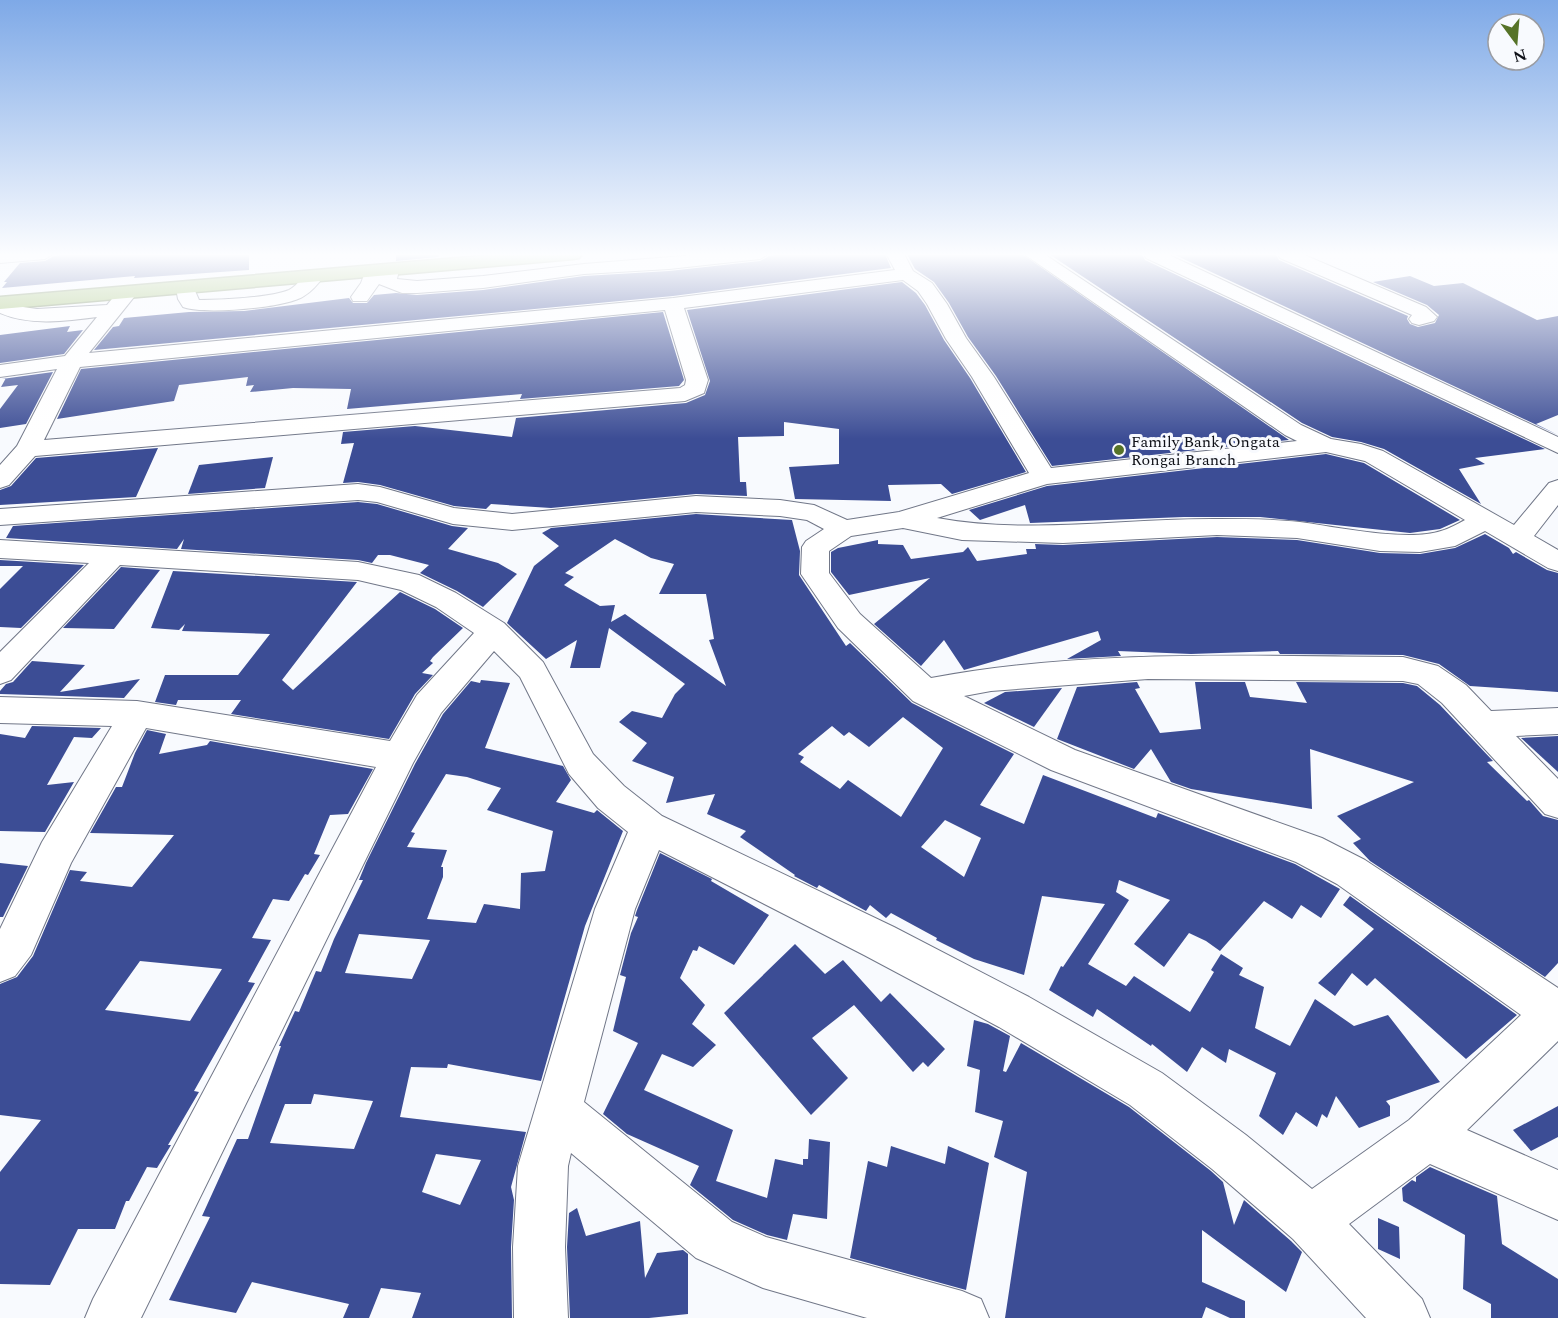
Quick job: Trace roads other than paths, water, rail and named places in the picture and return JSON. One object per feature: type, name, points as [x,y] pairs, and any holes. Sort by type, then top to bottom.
[{"type":"street","points":[[0,480],[28,449],[72,361],[108,316]]},
{"type":"street","points":[[0,370],[72,361],[552,316]]},
{"type":"street","points":[[28,449],[685,394],[696,388],[697,380],[677,316]]},
{"type":"street","points":[[943,316],[1044,477]]},
{"type":"street","points":[[1123,316],[1293,430],[1326,446]]},
{"type":"street","points":[[1282,316],[1558,446]]},
{"type":"street","points":[[1419,319],[1427,317],[1425,316]]},
{"type":"street","points":[[1311,1221],[1426,1137],[1557,1011],[1351,872],[1309,850],[1063,760],[925,692],[849,621],[815,574],[816,547],[843,529],[902,520],[1044,477],[1326,446],[1361,451],[1374,456],[1558,562]]},
{"type":"street","points":[[1518,538],[1558,488]]},
{"type":"street","points":[[0,517],[357,492],[380,495],[453,516],[512,522],[696,504],[780,507],[814,513],[843,529]]},
{"type":"street","points":[[902,520],[962,531],[1063,534],[1217,527],[1297,530],[1380,542],[1420,543],[1445,540],[1487,520]]},
{"type":"street","points":[[0,549],[358,571],[409,582],[446,600],[493,631],[532,670],[581,764],[611,797],[649,827],[879,940],[1014,1012],[1146,1089],[1229,1152],[1311,1221],[1403,1318]]},
{"type":"street","points":[[0,672],[112,557]]},
{"type":"street","points":[[112,1318],[399,757],[429,704],[493,631]]},
{"type":"street","points":[[925,692],[991,679],[1148,667],[1403,669],[1427,674],[1454,694],[1558,803]]},
{"type":"street","points":[[0,710],[136,714],[399,757]]},
{"type":"street","points":[[5,948],[136,714]]},
{"type":"street","points":[[1483,725],[1558,721]]},
{"type":"street","points":[[542,1318],[539,1247],[543,1166],[615,909],[649,827]]},
{"type":"street","points":[[558,1112],[658,1197],[714,1240],[762,1262],[962,1318]]},
{"type":"street","points":[[1426,1137],[1558,1195]]},
{"type":"place","name":"Family Bank, Ongata Rongai Branch","points":[[1119,450]]}]
